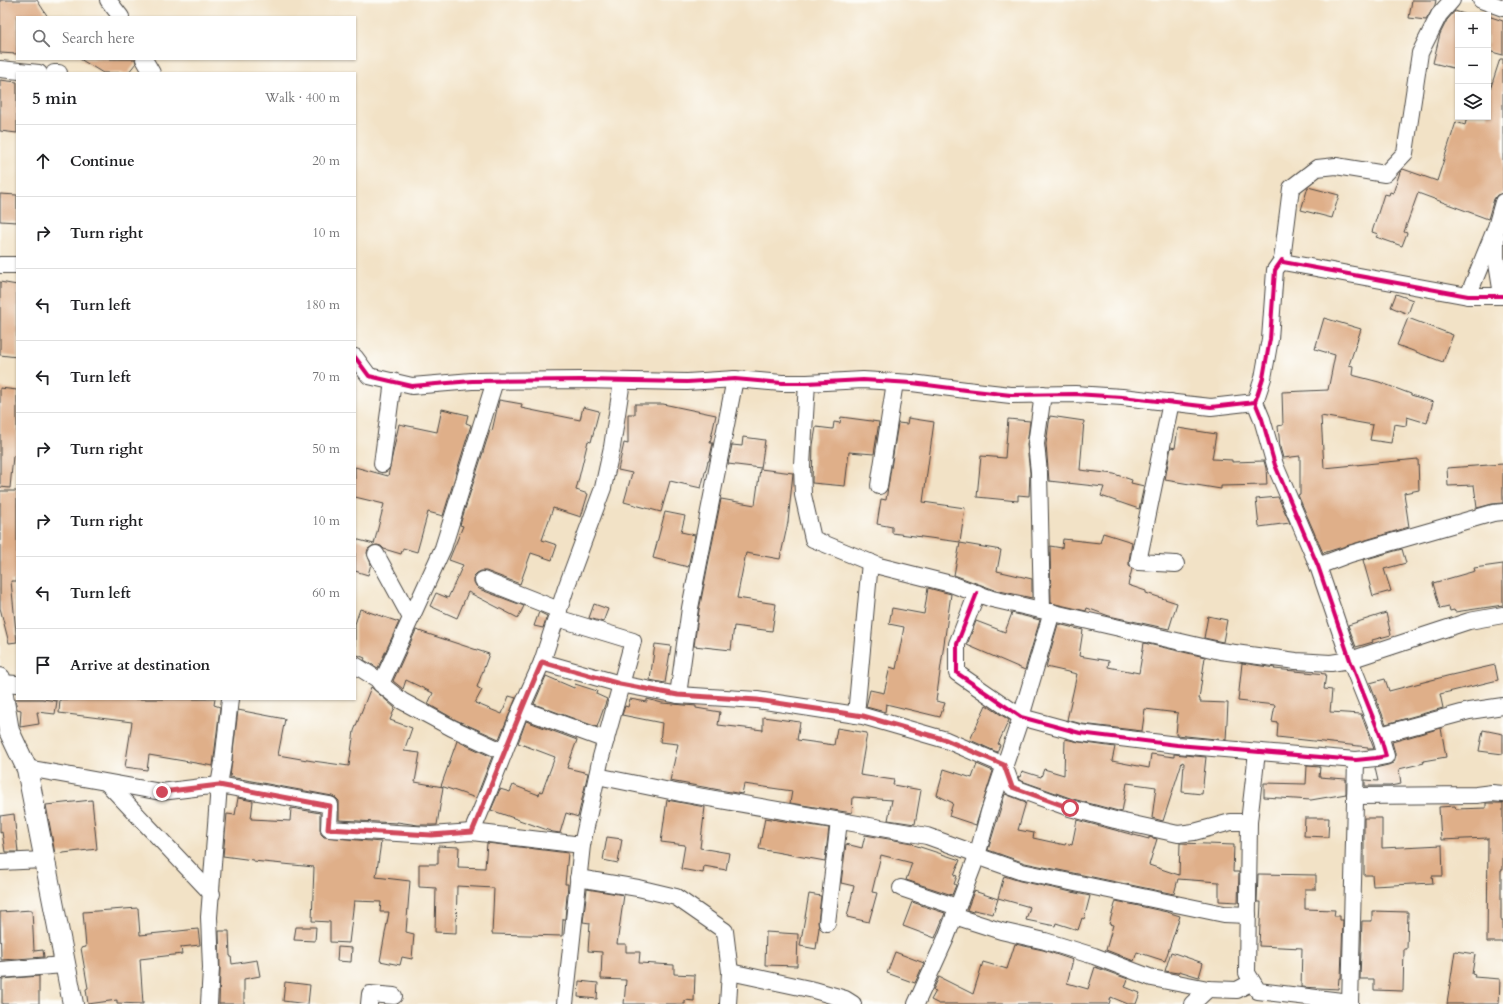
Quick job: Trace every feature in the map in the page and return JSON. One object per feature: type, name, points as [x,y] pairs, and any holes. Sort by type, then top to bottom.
[{"type":"street","points":[[108,0],[120,16]]},
{"type":"street","points":[[977,593],[957,644],[957,673],[1021,717],[1080,733],[1177,745],[1356,760],[1386,756],[1380,735],[1350,660],[1318,566],[1275,465],[1262,419],[1255,402],[1263,378],[1270,339],[1276,270],[1282,260],[1291,188],[1317,168],[1336,166],[1385,174],[1405,153],[1420,53],[1440,15],[1452,0]]},
{"type":"street","points":[[1481,0],[1503,8]]},
{"type":"street","points":[[145,60],[151,72]]},
{"type":"street","points":[[0,69],[29,72]]},
{"type":"street","points":[[1468,296],[1496,227],[1503,202]]},
{"type":"street","points":[[1282,260],[1283,262],[1468,296],[1502,295],[1496,258],[1496,227]]},
{"type":"street","points":[[0,265],[16,265]]},
{"type":"street","points":[[356,358],[369,376],[412,386],[472,381],[687,382],[735,379],[782,383],[807,383],[863,380],[1011,394],[1075,394],[1122,397],[1211,407],[1255,402]]},
{"type":"street","points":[[678,695],[690,608],[735,379]]},
{"type":"street","points":[[382,464],[393,381]]},
{"type":"street","points":[[380,684],[443,548],[494,381]]},
{"type":"street","points":[[472,832],[521,709],[542,662],[603,488],[612,447],[622,381]]},
{"type":"street","points":[[878,486],[895,382]]},
{"type":"street","points":[[807,383],[802,465],[802,494],[813,539],[879,566],[951,584],[992,599],[1220,651],[1303,661],[1331,663],[1350,660],[1468,621],[1503,615]]},
{"type":"street","points":[[916,1004],[956,911],[977,855],[989,812],[1021,717],[1047,611],[1036,444],[1043,394]]},
{"type":"street","points":[[1171,402],[1138,562],[1176,564]]},
{"type":"street","points":[[1318,566],[1350,554],[1493,513],[1503,512]]},
{"type":"street","points":[[376,554],[411,618]]},
{"type":"street","points":[[856,715],[870,562]]},
{"type":"street","points":[[483,580],[558,614],[633,641],[620,684],[616,706],[597,776],[582,845],[565,1004]]},
{"type":"street","points":[[542,662],[620,684],[678,695],[757,700],[856,715],[911,729],[946,740],[1004,765],[1012,787],[1070,808],[1115,820],[1178,834],[1194,832],[1231,822],[1249,822]]},
{"type":"street","points":[[356,666],[377,678],[380,684],[402,701],[452,728],[504,752]]},
{"type":"street","points":[[6,682],[4,731],[27,768],[64,965],[73,1004]]},
{"type":"street","points":[[208,1004],[210,917],[219,785],[224,762],[230,700]]},
{"type":"street","points":[[1380,735],[1469,711],[1503,706]]},
{"type":"street","points":[[521,709],[606,740]]},
{"type":"street","points":[[1255,992],[1247,973],[1249,822],[1257,752]]},
{"type":"street","points":[[902,888],[1001,930],[1045,941],[1094,956],[1152,978],[1208,989],[1237,990],[1350,1003],[1356,760]]},
{"type":"street","points":[[27,768],[162,792],[219,785],[330,806],[328,829],[431,835],[472,832],[582,845]]},
{"type":"street","points":[[597,776],[680,793],[927,836],[1022,872],[1217,913],[1248,915]]},
{"type":"street","points":[[107,783],[212,894]]},
{"type":"street","points":[[1355,796],[1476,795],[1492,792],[1503,794]]},
{"type":"street","points":[[827,923],[839,821]]},
{"type":"street","points":[[0,862],[44,860]]},
{"type":"street","points":[[578,878],[676,897],[725,931],[730,972],[728,1004]]},
{"type":"street","points":[[0,970],[64,965]]},
{"type":"street","points":[[730,972],[814,990],[845,999],[853,1004]]},
{"type":"street","points":[[1192,1004],[1208,989]]},
{"type":"street","points":[[369,1004],[370,994],[394,996]]},
{"type":"building","points":[[0,0],[37,0],[47,16],[16,16],[16,54],[0,53]]},
{"type":"building","points":[[1412,0],[1436,0],[1435,5],[1426,20],[1409,18]]},
{"type":"building","points":[[1455,11],[1458,12],[1455,12],[1455,60],[1453,68],[1433,63],[1440,34],[1447,20]]},
{"type":"building","points":[[1491,17],[1503,21],[1503,55],[1491,52]]},
{"type":"building","points":[[1500,59],[1503,59],[1503,193],[1497,195],[1494,199],[1488,219],[1418,193],[1404,232],[1407,233],[1402,246],[1376,237],[1378,234],[1372,232],[1384,194],[1389,195],[1390,192],[1393,193],[1400,172],[1403,169],[1437,181],[1456,122],[1465,125],[1466,120],[1491,120],[1491,87]]},
{"type":"building","points":[[82,60],[135,60],[136,63],[129,72],[101,72]]},
{"type":"building","points":[[0,80],[16,82],[16,133],[0,131]]},
{"type":"building","points":[[1308,187],[1339,195],[1332,218],[1301,210]]},
{"type":"building","points":[[0,194],[16,195],[16,222],[0,221]]},
{"type":"building","points":[[0,282],[16,285],[16,357],[0,355]]},
{"type":"building","points":[[1396,294],[1413,300],[1408,314],[1391,307]]},
{"type":"building","points":[[1324,318],[1361,329],[1349,365],[1353,366],[1352,375],[1379,382],[1433,402],[1427,423],[1407,417],[1406,426],[1394,424],[1391,443],[1370,440],[1373,425],[1321,416],[1324,468],[1418,459],[1419,490],[1404,493],[1409,527],[1323,553],[1298,495],[1300,494],[1300,456],[1283,458],[1280,447],[1278,426],[1283,425],[1282,392],[1328,390],[1335,355],[1315,349]]},
{"type":"building","points":[[1408,318],[1453,335],[1443,362],[1397,345]]},
{"type":"building","points":[[0,388],[16,390],[16,456],[13,456],[10,488],[0,487]]},
{"type":"building","points":[[499,400],[522,404],[521,408],[580,420],[583,407],[599,411],[591,442],[588,441],[576,490],[588,494],[581,517],[553,508],[542,540],[557,545],[552,560],[531,553],[520,584],[486,571],[481,571],[474,576],[474,582],[479,589],[524,606],[518,618],[468,592],[457,618],[430,606],[436,593],[448,598],[463,565],[449,560],[463,526],[460,525],[490,430],[492,431]]},
{"type":"building","points":[[635,404],[663,404],[716,415],[710,443],[713,443],[701,488],[670,481],[661,512],[624,502],[632,473],[618,470],[624,443],[628,444],[628,414],[635,414]]},
{"type":"building","points":[[442,409],[468,415],[466,423],[471,425],[443,516],[428,512],[417,552],[403,548],[401,554],[384,549],[381,546],[372,546],[368,549],[367,553],[371,564],[368,575],[356,571],[356,539],[374,544],[384,504],[356,497],[356,467],[388,476],[399,424],[437,432]]},
{"type":"building","points":[[1050,416],[1084,421],[1080,470],[1114,474],[1132,480],[1131,483],[1144,486],[1139,509],[1101,496],[1104,487],[1049,481],[1046,444]]},
{"type":"building","points":[[841,417],[879,422],[874,454],[849,452],[845,486],[812,483],[813,445],[816,427],[833,429],[834,422],[840,423]]},
{"type":"building","points":[[908,418],[934,422],[923,502],[965,508],[960,542],[892,533],[892,527],[877,524],[881,499],[886,500],[898,423],[907,424]]},
{"type":"building","points":[[1008,419],[1030,421],[1027,445],[1030,473],[1029,496],[1018,495],[1018,501],[977,497],[981,456],[1005,458]]},
{"type":"building","points":[[1178,428],[1216,434],[1212,459],[1232,460],[1232,462],[1264,461],[1267,485],[1221,486],[1221,489],[1165,480],[1171,447],[1175,448]]},
{"type":"building","points":[[743,437],[765,440],[761,468],[728,464],[732,445],[742,446]]},
{"type":"building","points":[[1503,464],[1503,503],[1477,508],[1474,485],[1448,486],[1447,468]]},
{"type":"building","points":[[760,469],[793,473],[788,522],[780,559],[746,553],[737,598],[776,604],[772,631],[734,626],[731,650],[694,646],[699,610],[721,499],[755,505]]},
{"type":"building","points":[[0,491],[16,491],[16,581],[11,581],[16,642],[9,643],[0,608]]},
{"type":"building","points":[[1278,497],[1290,523],[1259,527],[1256,499]]},
{"type":"building","points":[[665,512],[685,516],[681,532],[695,535],[688,567],[653,558]]},
{"type":"building","points":[[1103,533],[1132,542],[1129,565],[1132,569],[1128,585],[1146,591],[1146,593],[1177,603],[1169,629],[1109,616],[1087,608],[1086,611],[1051,603],[1050,546],[1062,548],[1063,539],[1100,543]]},
{"type":"building","points":[[960,543],[1001,550],[997,571],[1032,579],[1032,598],[995,590],[954,575]]},
{"type":"building","points":[[1402,549],[1406,563],[1384,569],[1391,591],[1373,596],[1363,560]]},
{"type":"building","points":[[1503,564],[1503,605],[1455,612],[1454,610],[1450,611],[1449,607],[1440,609],[1433,583],[1475,571],[1474,568]]},
{"type":"building","points":[[928,588],[951,594],[936,701],[945,703],[940,717],[886,704],[885,712],[866,707],[870,690],[884,693],[890,667],[896,669],[904,627],[889,624],[892,608],[924,614]]},
{"type":"building","points":[[594,604],[608,609],[603,622],[589,618]]},
{"type":"building","points":[[360,609],[399,622],[378,668],[364,660],[365,658],[356,654],[356,621]]},
{"type":"building","points":[[539,612],[547,616],[543,628],[534,626]]},
{"type":"building","points":[[1012,613],[1040,620],[1025,670],[967,645],[976,621],[1005,632]]},
{"type":"building","points":[[1386,613],[1391,635],[1372,640],[1373,642],[1356,647],[1348,625]]},
{"type":"building","points":[[1208,616],[1227,620],[1223,642],[1204,638]]},
{"type":"building","points":[[1058,624],[1083,630],[1079,656],[1109,661],[1108,667],[1139,673],[1144,643],[1205,657],[1199,699],[1200,702],[1228,703],[1226,740],[1176,735],[1178,713],[1145,709],[1142,731],[1082,724],[1067,720],[1077,674],[1046,667]]},
{"type":"building","points":[[416,630],[489,654],[477,687],[482,690],[475,703],[502,714],[509,696],[516,698],[499,739],[456,720],[428,704],[433,693],[406,680],[403,689],[393,681]]},
{"type":"building","points":[[655,644],[671,646],[665,683],[650,680]]},
{"type":"building","points":[[1242,663],[1275,668],[1274,669],[1326,674],[1324,689],[1332,690],[1330,712],[1361,714],[1374,749],[1368,749],[1368,747],[1277,737],[1278,723],[1272,722],[1275,705],[1238,701]]},
{"type":"building","points":[[1495,665],[1498,680],[1440,694],[1443,708],[1386,724],[1370,683],[1385,679],[1389,691]]},
{"type":"building","points":[[546,676],[574,688],[575,684],[597,691],[596,694],[607,699],[597,727],[534,704]]},
{"type":"building","points":[[371,687],[395,708],[390,720],[412,728],[404,751],[420,753],[415,782],[443,787],[437,825],[339,820],[339,801],[332,796],[230,777],[238,710],[285,719],[278,755],[349,766],[354,731]]},
{"type":"building","points":[[15,699],[57,701],[55,714],[37,712],[39,724],[20,727],[21,710],[17,709]]},
{"type":"building","points":[[630,699],[647,702],[647,699],[662,703],[696,706],[696,708],[720,712],[718,725],[763,730],[763,717],[800,722],[797,740],[834,745],[837,728],[867,733],[860,775],[894,780],[893,785],[921,790],[915,824],[888,820],[892,800],[853,797],[852,813],[790,803],[792,791],[744,784],[742,794],[670,781],[678,744],[660,742],[662,723],[622,715],[625,706],[628,707]]},
{"type":"building","points":[[60,700],[215,700],[214,705],[220,707],[213,766],[149,755],[147,770],[125,767],[132,722],[59,713]]},
{"type":"building","points":[[986,705],[1009,720],[998,744],[1000,745],[997,752],[970,740]]},
{"type":"building","points":[[526,721],[577,740],[567,768],[588,773],[578,817],[566,813],[560,833],[553,832],[491,810],[500,789],[510,792],[513,785],[539,795],[540,791],[542,792],[555,757],[518,743]]},
{"type":"building","points":[[1441,728],[1446,757],[1423,761],[1424,763],[1399,769],[1401,784],[1390,786],[1365,786],[1365,780],[1378,781],[1375,768],[1393,763],[1395,753],[1392,742]]},
{"type":"building","points":[[1483,730],[1503,734],[1503,754],[1479,751]]},
{"type":"building","points":[[1065,739],[1115,747],[1112,761],[1149,768],[1151,754],[1174,757],[1174,754],[1206,757],[1202,794],[1182,792],[1184,763],[1182,762],[1163,821],[1152,818],[1156,787],[1127,783],[1122,812],[1073,799],[1019,780],[1018,776],[1020,777],[1022,771],[1041,777],[1044,769],[1064,775]]},
{"type":"building","points":[[457,741],[492,757],[476,798],[441,786]]},
{"type":"building","points":[[977,764],[993,771],[976,825],[949,816],[953,803],[937,795],[944,769],[972,778]]},
{"type":"building","points":[[1307,766],[1320,767],[1319,777],[1346,779],[1346,794],[1311,800],[1264,797],[1264,783],[1306,784]]},
{"type":"building","points":[[1005,794],[1026,802],[1018,830],[1034,833],[1033,838],[1065,845],[1066,843],[1072,845],[1077,820],[1149,839],[1149,837],[1157,839],[1149,865],[1179,875],[1180,843],[1234,845],[1233,872],[1239,872],[1238,902],[1219,901],[1219,882],[1178,879],[1174,894],[1025,863],[988,850]]},
{"type":"building","points":[[238,798],[253,801],[251,819],[290,821],[291,808],[320,813],[320,829],[321,834],[324,837],[381,842],[376,877],[410,881],[406,932],[414,934],[412,959],[402,957],[400,965],[380,961],[389,912],[380,912],[381,902],[354,901],[349,943],[330,942],[330,922],[312,921],[314,867],[253,861],[223,856],[227,814],[235,815]]},
{"type":"building","points":[[92,800],[97,849],[55,854],[46,805]]},
{"type":"building","points":[[667,800],[705,807],[700,848],[729,853],[726,870],[704,866],[703,873],[681,869],[685,845],[661,842]]},
{"type":"building","points":[[1486,803],[1503,803],[1501,920],[1503,920],[1503,942],[1487,942],[1488,838],[1441,840],[1439,807],[1455,806],[1456,809],[1486,808]]},
{"type":"building","points":[[14,814],[18,852],[5,852],[2,832],[0,833],[0,816]]},
{"type":"building","points":[[765,818],[829,828],[825,861],[759,849]]},
{"type":"building","points":[[1305,818],[1329,818],[1328,837],[1304,836]]},
{"type":"building","points":[[1364,818],[1382,818],[1382,848],[1442,845],[1443,876],[1432,876],[1433,883],[1373,886],[1372,875],[1364,875]]},
{"type":"building","points":[[865,835],[912,843],[914,845],[960,860],[954,875],[957,876],[954,884],[956,885],[952,895],[906,880],[912,863],[881,855],[872,892],[877,893],[869,922],[847,917],[854,886],[841,883],[846,844],[862,848]]},
{"type":"building","points":[[607,837],[622,839],[618,863],[603,860]]},
{"type":"building","points":[[487,843],[568,853],[565,884],[568,884],[562,936],[492,934],[494,888],[457,886],[456,933],[435,932],[436,888],[419,887],[419,864],[438,864],[438,846],[459,847],[458,867],[485,868]]},
{"type":"building","points":[[1258,874],[1316,875],[1316,889],[1305,889],[1305,909],[1335,910],[1334,916],[1340,916],[1340,920],[1343,920],[1341,978],[1339,978],[1338,989],[1301,987],[1302,948],[1259,946],[1261,902],[1257,902]]},
{"type":"building","points":[[1004,876],[1020,881],[1090,896],[1084,919],[1082,918],[1078,930],[1056,923],[1055,926],[1026,920],[1030,907],[998,898]]},
{"type":"building","points":[[587,889],[624,895],[617,944],[626,944],[626,952],[640,952],[639,963],[674,965],[674,974],[695,975],[694,1001],[685,1000],[685,1004],[624,1004],[626,980],[601,979],[602,952],[588,951],[590,923],[583,922]]},
{"type":"building","points":[[974,891],[998,899],[993,914],[967,910]]},
{"type":"building","points":[[809,894],[821,896],[816,949],[800,946]]},
{"type":"building","points":[[1116,901],[1180,916],[1165,961],[1137,952],[1134,961],[1106,950],[1113,925],[1109,924]]},
{"type":"building","points":[[912,902],[945,913],[935,938],[903,926]]},
{"type":"building","points":[[138,908],[140,935],[198,929],[200,945],[181,947],[182,954],[140,959],[143,1004],[117,1003],[117,1000],[88,1004],[86,989],[88,988],[81,948],[86,947],[83,912]]},
{"type":"building","points":[[32,910],[34,951],[43,950],[44,957],[1,960],[0,912]]},
{"type":"building","points":[[1372,911],[1408,912],[1407,949],[1404,949],[1403,991],[1374,990],[1374,979],[1360,979],[1362,921],[1372,921]]},
{"type":"building","points":[[296,927],[316,927],[315,941],[294,940]]},
{"type":"building","points":[[219,931],[229,931],[230,956],[232,964],[257,960],[260,976],[244,979],[244,1004],[219,1004]]},
{"type":"building","points":[[766,932],[798,934],[797,966],[765,965]]},
{"type":"building","points":[[1015,944],[1043,950],[1073,960],[1067,983],[1088,989],[1095,967],[1128,979],[1125,987],[1140,993],[1136,1004],[1128,1004],[1111,997],[1109,1004],[939,1004],[931,1000],[936,991],[933,990],[939,977],[973,994],[983,962],[1007,969]]},
{"type":"building","points":[[338,947],[352,948],[351,962],[337,961]]},
{"type":"building","points":[[1455,951],[1475,954],[1472,974],[1475,975],[1474,977],[1500,979],[1499,1004],[1447,1004]]},
{"type":"building","points":[[895,952],[924,963],[915,983],[887,973]]},
{"type":"building","points":[[1171,952],[1203,963],[1199,977],[1179,971],[1178,973],[1165,971]]},
{"type":"building","points":[[39,976],[39,1004],[2,1004],[2,979]]},
{"type":"building","points":[[579,981],[598,983],[597,999],[578,997]]},
{"type":"building","points":[[285,982],[310,985],[308,1004],[283,1001]]},
{"type":"cycle path","points":[[356,358],[369,376],[412,386],[472,381],[581,380],[687,382],[735,379],[782,383],[807,383],[863,380],[912,383],[1011,395],[1075,394],[1122,397],[1211,407],[1255,402],[1263,378],[1270,339],[1275,270],[1282,260],[1283,262],[1468,296],[1503,296]]},
{"type":"cycle path","points":[[977,593],[957,644],[957,673],[1021,717],[1080,733],[1177,745],[1356,760],[1386,756],[1380,735],[1350,660],[1318,566],[1275,465],[1262,419],[1255,402]]},
{"type":"route","points":[[162,792],[219,785],[330,806],[328,829],[373,830],[431,835],[472,832],[521,709],[542,662],[620,684],[678,695],[757,700],[863,716],[911,729],[946,740],[987,756],[1004,765],[1012,787],[1070,808]]}]
